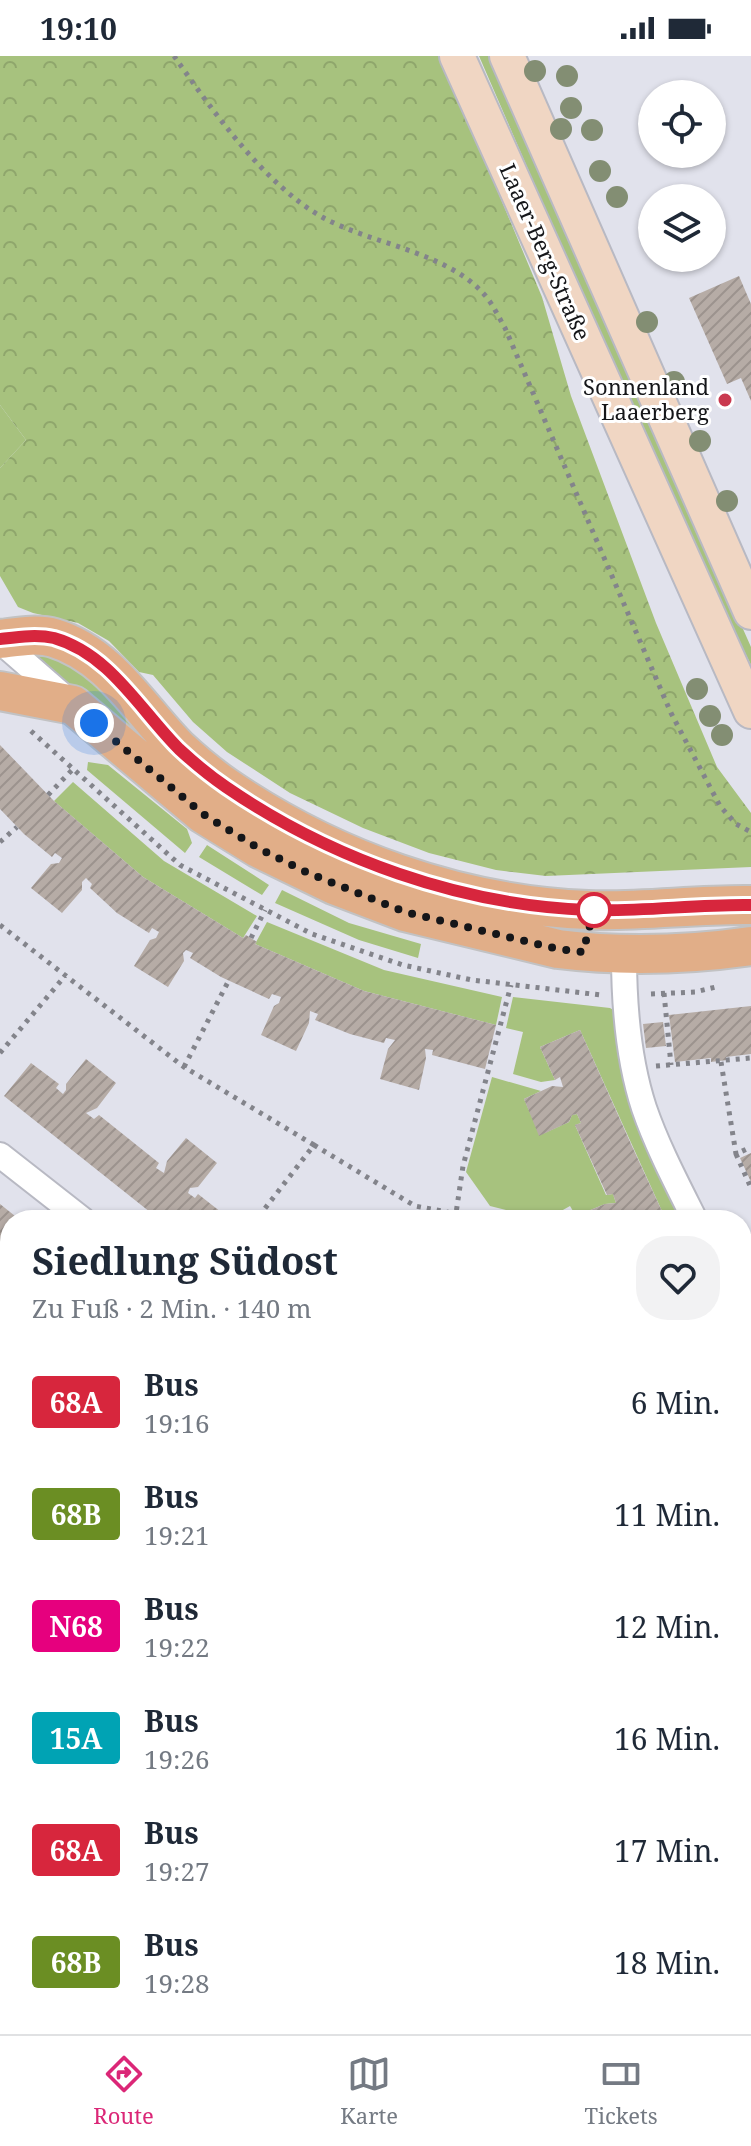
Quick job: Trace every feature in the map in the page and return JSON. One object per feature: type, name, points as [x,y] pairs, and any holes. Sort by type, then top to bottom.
[{"type":"main road","name":"Laaer-Berg-Straße","points":[[457,56],[751,711]]},
{"type":"main road","name":"Laaer-Berg-Straße","points":[[507,56],[751,612]]},
{"type":"main road","points":[[0,640],[51,637],[75,646],[105,666],[180,750],[225,786],[337,850],[399,874],[473,895],[542,906],[590,910],[751,905]]},
{"type":"main road","points":[[0,691],[35,695],[73,705],[203,814],[258,848],[334,885],[421,916],[558,949],[624,955],[751,946]]},
{"type":"street","points":[[0,640],[73,705]]},
{"type":"street","points":[[624,955],[624,995],[633,1069],[644,1109],[690,1210]]},
{"type":"street","points":[[0,1155],[70,1210]]},
{"type":"path","points":[[174,56],[231,132],[288,194],[324,218],[464,276],[484,293],[505,328],[671,713],[705,783],[736,824],[751,832]]},
{"type":"path","points":[[48,795],[73,769]]},
{"type":"path","points":[[0,842],[17,827]]},
{"type":"path","points":[[251,938],[265,910]]},
{"type":"path","points":[[0,925],[184,1067],[415,1206],[430,1210]]},
{"type":"path","points":[[0,1053],[65,976]]},
{"type":"path","points":[[184,1067],[229,980]]},
{"type":"path","points":[[457,1210],[463,1166],[511,985]]},
{"type":"path","points":[[664,993],[671,1065]]},
{"type":"path","points":[[647,1067],[751,1058]]},
{"type":"path","points":[[721,1062],[736,1154],[751,1188]]},
{"type":"path","points":[[264,1210],[314,1145]]},
{"type":"path","points":[[736,1154],[751,1147]]},
{"type":"green space","points":[[0,56],[441,56],[542,297],[571,396],[656,623],[717,767],[751,813],[751,867],[546,876],[496,870],[429,853],[363,828],[290,793],[227,752],[193,722],[153,675],[139,672],[109,641],[78,623],[18,607],[0,576],[0,468],[26,440],[0,405]]},
{"type":"green space","points":[[479,56],[489,56],[751,647],[751,665],[686,534]]},
{"type":"green space","points":[[0,405],[26,440],[0,468]]},
{"type":"green space","points":[[30,653],[50,656],[86,675],[119,705],[161,752],[154,756]]},
{"type":"green space","points":[[88,762],[108,765],[187,829],[192,843],[185,853],[87,770]]},
{"type":"green space","points":[[73,782],[164,861],[257,916],[243,938],[143,877],[54,801]]},
{"type":"green space","points":[[207,845],[269,885],[262,895],[199,857]]},
{"type":"green space","points":[[282,890],[349,923],[421,944],[418,958],[359,940],[275,903]]},
{"type":"green space","points":[[267,922],[384,970],[502,997],[496,1025],[364,991],[255,944]]},
{"type":"green space","points":[[513,997],[615,1011],[680,1210],[661,1210],[580,1030],[540,1047],[555,1080],[541,1082],[513,1074],[523,1032],[506,1028]]},
{"type":"green space","points":[[492,1077],[541,1091],[524,1099],[540,1135],[569,1122],[572,1115],[577,1114],[581,1123],[575,1125],[606,1195],[613,1194],[616,1203],[590,1210],[572,1210],[570,1206],[563,1210],[506,1210],[490,1206],[466,1172]]},
{"type":"building","points":[[739,276],[751,304],[751,401],[741,378],[727,384],[689,298]]},
{"type":"building","points":[[0,745],[54,801],[143,877],[243,938],[246,935],[257,942],[255,944],[364,991],[496,1025],[485,1069],[432,1055],[433,1050],[425,1049],[419,1090],[380,1079],[388,1049],[395,1040],[386,1038],[384,1043],[350,1034],[315,1020],[318,1014],[310,1011],[309,1023],[296,1051],[261,1035],[281,997],[272,994],[269,999],[221,977],[190,958],[193,953],[186,950],[183,953],[184,961],[168,987],[134,966],[150,940],[156,938],[159,932],[152,928],[149,933],[117,913],[90,888],[92,884],[86,878],[82,882],[82,890],[62,913],[31,888],[51,864],[59,863],[62,858],[55,853],[52,857],[0,809]]},
{"type":"building","points":[[751,1006],[751,1054],[711,1062],[711,1058],[675,1062],[669,1015]]},
{"type":"building","points":[[663,1022],[666,1046],[646,1048],[643,1024]]},
{"type":"building","points":[[580,1030],[661,1210],[590,1210],[616,1203],[613,1194],[607,1195],[575,1125],[581,1123],[577,1114],[572,1115],[569,1122],[539,1136],[524,1099],[552,1086],[563,1087],[560,1077],[555,1080],[540,1047]]},
{"type":"building","points":[[86,1059],[116,1083],[97,1108],[86,1113],[94,1119],[99,1115],[159,1163],[156,1168],[164,1173],[167,1161],[186,1138],[217,1163],[198,1187],[190,1188],[188,1193],[195,1198],[198,1194],[218,1210],[147,1210],[4,1096],[31,1063],[59,1084],[56,1088],[63,1094],[66,1084]]},
{"type":"building","points":[[751,1153],[751,1182],[740,1158]]},
{"type":"bus line","name":"68A","points":[[0,639],[51,637],[75,646],[105,666],[180,750],[225,786],[337,850],[399,874],[473,895],[542,906],[590,910],[751,905]]},
{"type":"place","name":"Sonnenland Laaerberg","points":[[725,400]]},
{"type":"route","points":[[94,723],[203,814],[258,848],[334,885],[405,912],[558,949],[583,952],[594,910]]}]
